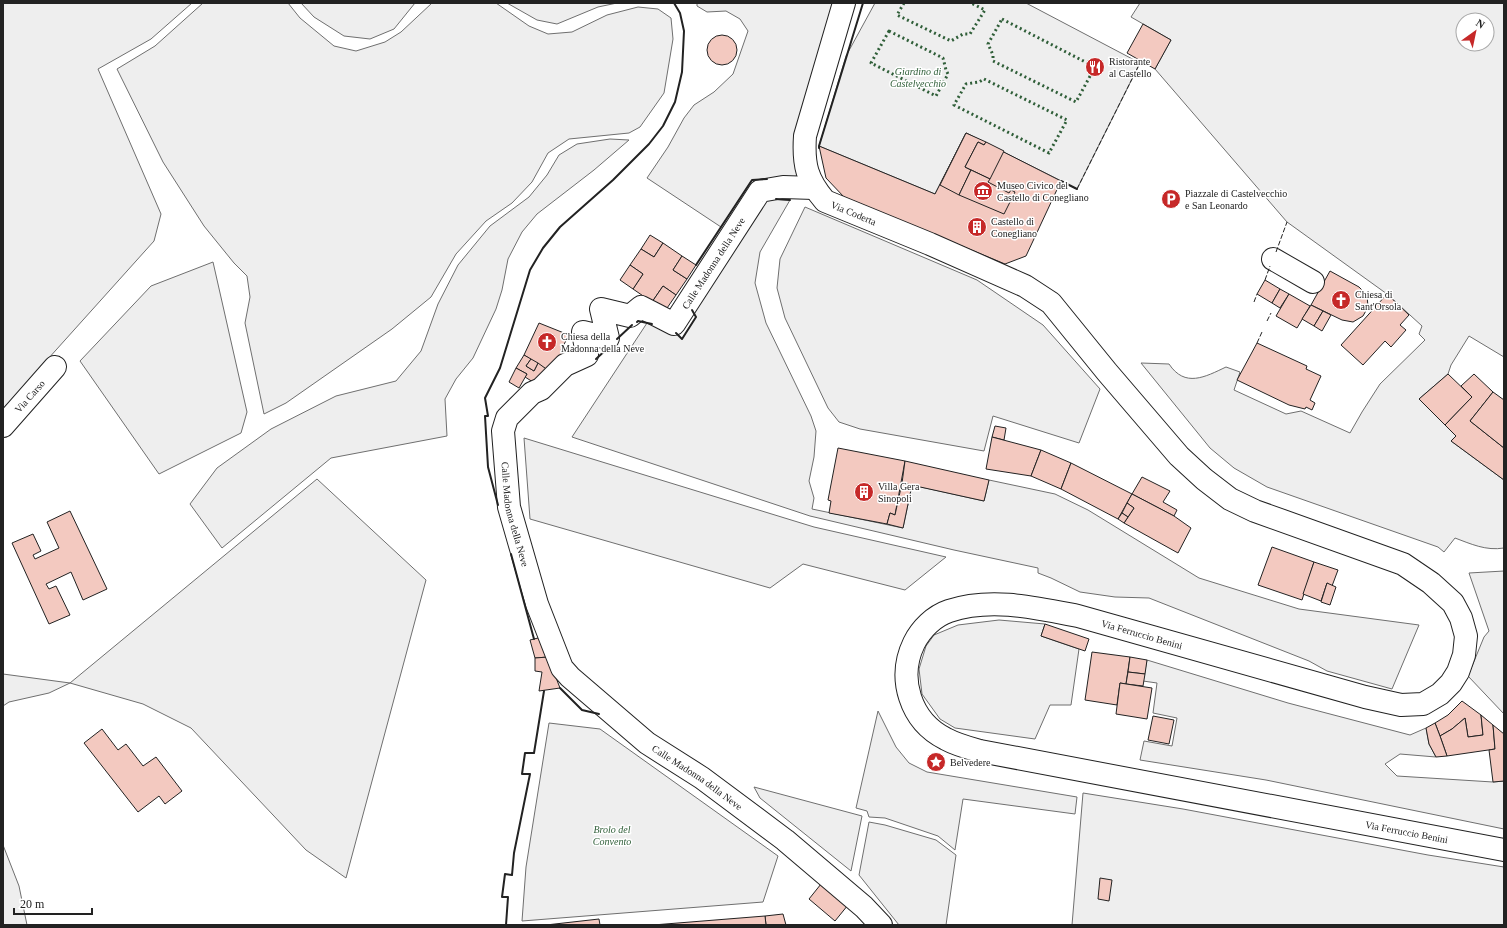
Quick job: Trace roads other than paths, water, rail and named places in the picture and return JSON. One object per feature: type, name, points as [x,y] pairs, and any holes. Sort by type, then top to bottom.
[{"type":"street","name":"Via Coderta","points":[[844,3],[805,136],[804,151],[806,169],[814,188],[825,201],[930,244],[1025,286],[1050,303]]},
{"type":"street","name":"Calle Madonna della Neve","points":[[814,188],[783,187],[760,191],[674,324],[641,307],[630,316],[601,309],[608,338],[583,332],[587,355],[565,364],[541,389],[532,393],[507,418],[503,431],[509,507],[537,604],[562,668],[566,673],[647,743],[702,778],[785,840],[864,906],[881,925]]},
{"type":"street","points":[[1273,259],[1313,282]]},
{"type":"street","name":"Via Ferruccio Benini","points":[[1050,303],[1174,450],[1204,479],[1230,499],[1255,511],[1403,564],[1432,583],[1453,603],[1461,618],[1466,636],[1464,655],[1458,672],[1451,683],[1440,694],[1423,704],[1401,705],[1365,697],[1078,616],[1040,608],[1011,605],[984,605],[948,612],[934,620],[923,629],[910,652],[906,665],[908,693],[914,708],[925,722],[946,739],[980,751],[1504,850]]},
{"type":"street","name":"Via Carso","points":[[3,426],[55,367]]},
{"type":"place","name":"Ristorante al Castello","points":[[1095,67]]},
{"type":"place","name":"Museo Civico del Castello di Conegliano","points":[[983,191]]},
{"type":"place","name":"Piazzale di Castelvecchio e San Leonardo","points":[[1171,199]]},
{"type":"place","name":"Castello di Conegliano","points":[[977,227]]},
{"type":"place","name":"Chiesa di Sant'Orsola","points":[[1341,300]]},
{"type":"place","name":"Chiesa della Madonna della Neve","points":[[547,342]]},
{"type":"place","name":"Villa Gera Sinopoli","points":[[864,492]]},
{"type":"place","name":"Belvedere","points":[[936,762]]},
{"type":"park label","name":"Giardino di Castelvecchio","points":[[918,76]]},
{"type":"park label","name":"Brolo del Convento","points":[[612,834]]}]
